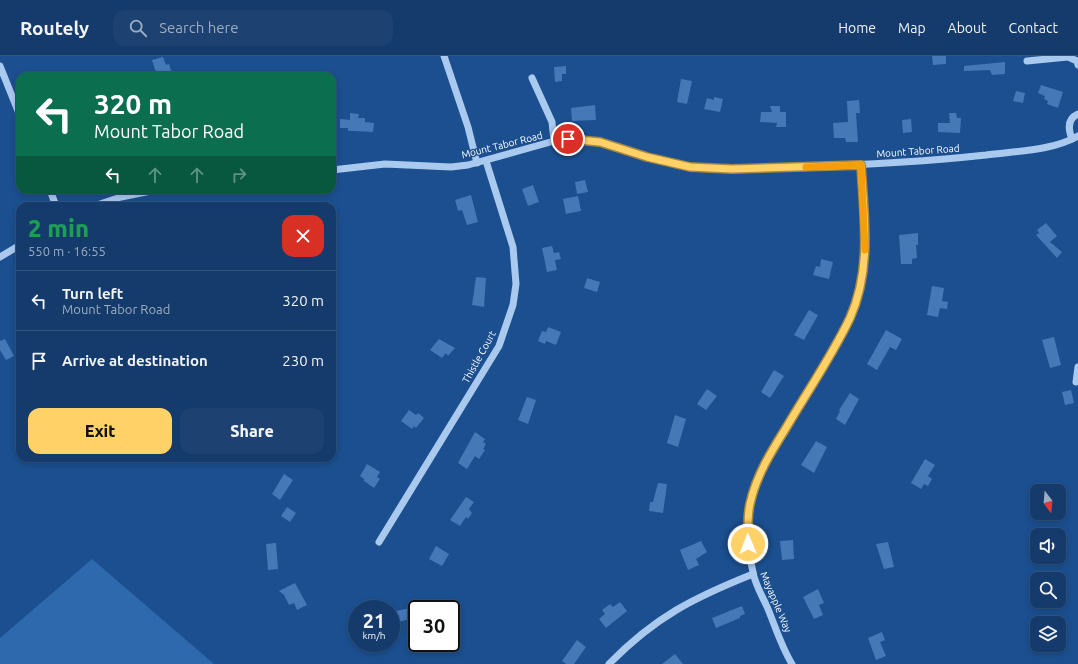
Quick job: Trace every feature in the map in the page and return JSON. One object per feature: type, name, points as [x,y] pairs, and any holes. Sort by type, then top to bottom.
[{"type":"street","points":[[444,56],[468,127],[477,163]]},
{"type":"street","points":[[1026,61],[1068,57],[1077,62],[1078,65]]},
{"type":"street","points":[[0,66],[16,106]]},
{"type":"street","points":[[532,78],[552,122],[554,141]]},
{"type":"street","points":[[1078,114],[1071,119],[1069,125],[1078,145]]},
{"type":"street","name":"Mount Tabor Road","points":[[336,170],[385,164],[451,167],[486,161],[554,141],[581,139],[600,142],[672,164],[696,168],[732,169],[861,165],[943,160],[1025,150],[1075,138]]},
{"type":"street","name":"Thistle Court","points":[[379,542],[499,346],[513,305],[516,284],[512,247],[486,161]]},
{"type":"street","name":"Mayapple Way","points":[[792,664],[753,574],[748,524],[750,506],[756,483],[767,459],[850,317],[858,294],[864,268],[865,244],[861,165]]},
{"type":"street","points":[[106,202],[136,194]]},
{"type":"street","points":[[0,257],[16,247]]},
{"type":"street","points":[[1076,382],[1078,367]]},
{"type":"street","points":[[610,664],[643,632],[667,615],[708,592],[753,574]]},
{"type":"shaded area","points":[[92,559],[214,664],[0,664],[0,638]]},
{"type":"building","points":[[932,56],[946,56],[946,64],[933,65]]},
{"type":"building","points":[[163,57],[166,65],[169,64],[172,72],[156,72],[152,60]]},
{"type":"building","points":[[1005,62],[1005,74],[992,75],[990,70],[964,71],[964,66]]},
{"type":"building","points":[[566,66],[566,74],[562,74],[562,81],[555,82],[554,67]]},
{"type":"building","points":[[681,79],[692,81],[687,104],[677,102]]},
{"type":"building","points":[[1041,85],[1063,92],[1058,108],[1047,104],[1048,101],[1044,99],[1045,96],[1038,93]]},
{"type":"building","points":[[1016,91],[1025,93],[1023,103],[1013,101]]},
{"type":"building","points":[[714,97],[723,99],[720,112],[704,109],[707,98],[714,100]]},
{"type":"building","points":[[859,100],[860,113],[856,113],[858,142],[846,142],[845,138],[834,138],[833,123],[848,122],[847,101]]},
{"type":"building","points":[[595,105],[596,120],[572,121],[571,108]]},
{"type":"building","points":[[770,106],[780,106],[780,112],[786,112],[786,127],[776,127],[777,123],[760,122],[761,112],[772,112]]},
{"type":"building","points":[[350,113],[359,114],[358,118],[365,118],[365,122],[374,123],[373,132],[348,131],[348,128],[340,128],[340,119],[350,120]]},
{"type":"building","points":[[949,113],[956,113],[957,118],[961,118],[960,133],[938,132],[938,123],[950,123]]},
{"type":"building","points":[[911,119],[912,132],[903,133],[902,120]]},
{"type":"building","points":[[585,180],[588,192],[577,194],[575,182]]},
{"type":"building","points":[[533,185],[539,202],[528,206],[522,189]]},
{"type":"building","points":[[471,195],[478,222],[467,225],[462,210],[458,211],[455,200]]},
{"type":"building","points":[[578,196],[581,211],[566,214],[563,199]]},
{"type":"building","points":[[1046,223],[1057,236],[1050,242],[1062,252],[1057,258],[1036,235],[1039,233],[1040,234],[1037,230]]},
{"type":"building","points":[[918,233],[918,245],[916,245],[917,258],[912,259],[912,264],[901,264],[899,235]]},
{"type":"building","points":[[552,246],[554,253],[559,252],[561,259],[555,260],[557,270],[547,272],[542,248]]},
{"type":"building","points":[[821,259],[833,262],[829,279],[813,275],[816,266],[820,267]]},
{"type":"building","points":[[476,277],[486,278],[484,307],[472,305]]},
{"type":"building","points":[[587,278],[600,282],[597,292],[584,288]]},
{"type":"building","points":[[932,286],[944,288],[942,301],[948,302],[947,309],[940,308],[938,317],[927,315]]},
{"type":"building","points":[[809,310],[818,315],[804,340],[794,335]]},
{"type":"building","points":[[548,327],[561,332],[556,345],[546,341],[545,344],[538,341],[542,331],[546,332]]},
{"type":"building","points":[[886,330],[902,339],[896,350],[890,347],[877,370],[867,364]]},
{"type":"building","points":[[1054,337],[1061,365],[1050,368],[1042,340]]},
{"type":"building","points":[[5,339],[14,356],[6,360],[0,350],[0,341]]},
{"type":"building","points":[[439,339],[455,348],[448,356],[446,353],[442,358],[430,350]]},
{"type":"building","points":[[774,370],[784,376],[770,398],[761,392]]},
{"type":"building","points":[[707,389],[717,396],[706,410],[697,404]]},
{"type":"building","points":[[1071,390],[1074,403],[1065,405],[1062,392]]},
{"type":"building","points":[[850,393],[859,399],[845,425],[836,419],[840,411],[839,410]]},
{"type":"building","points":[[527,397],[536,400],[528,424],[518,420]]},
{"type":"building","points":[[409,410],[416,415],[418,413],[424,418],[416,428],[414,426],[412,429],[401,421]]},
{"type":"building","points":[[675,415],[686,419],[678,447],[667,443]]},
{"type":"building","points":[[475,432],[485,439],[483,442],[486,444],[483,449],[485,450],[479,459],[475,456],[467,469],[458,463]]},
{"type":"building","points":[[816,441],[827,447],[814,473],[801,465]]},
{"type":"building","points":[[925,459],[935,465],[928,476],[932,479],[928,486],[924,484],[921,489],[911,483]]},
{"type":"building","points":[[367,464],[380,472],[377,477],[380,479],[374,488],[360,476]]},
{"type":"building","points":[[284,474],[293,480],[280,500],[272,494]]},
{"type":"building","points":[[658,483],[667,484],[663,513],[649,511],[650,502],[653,502]]},
{"type":"building","points":[[466,497],[474,502],[469,509],[472,513],[468,519],[466,517],[460,526],[450,520]]},
{"type":"building","points":[[287,507],[296,513],[290,522],[281,516]]},
{"type":"building","points":[[793,540],[794,559],[782,560],[780,541]]},
{"type":"building","points":[[701,541],[707,552],[696,559],[699,565],[688,570],[680,550]]},
{"type":"building","points":[[888,542],[894,567],[884,569],[876,544]]},
{"type":"building","points":[[276,543],[278,569],[268,570],[266,544]]},
{"type":"building","points":[[436,546],[449,554],[442,566],[429,559]]},
{"type":"building","points":[[295,583],[307,605],[297,610],[294,603],[289,605],[284,595],[279,591]]},
{"type":"building","points":[[818,589],[824,603],[819,605],[823,615],[814,619],[803,597]]},
{"type":"building","points":[[620,602],[627,611],[606,628],[599,619],[605,614],[602,610],[610,604],[613,607]]},
{"type":"building","points":[[742,606],[745,614],[740,616],[740,618],[716,628],[712,618]]},
{"type":"building","points":[[408,609],[408,619],[400,622],[400,610]]},
{"type":"building","points":[[882,632],[885,640],[880,642],[886,656],[876,660],[868,638]]},
{"type":"building","points":[[577,640],[586,647],[574,664],[566,664],[562,661]]},
{"type":"building","points":[[675,654],[683,664],[662,664]]},
{"type":"slow traffic","points":[[806,167],[861,165],[865,250]]},
{"type":"route","points":[[568,139],[581,139],[600,142],[672,164],[690,167],[732,169],[861,165],[865,244],[864,268],[858,294],[850,317],[767,459],[756,483],[750,506],[748,544]]}]
